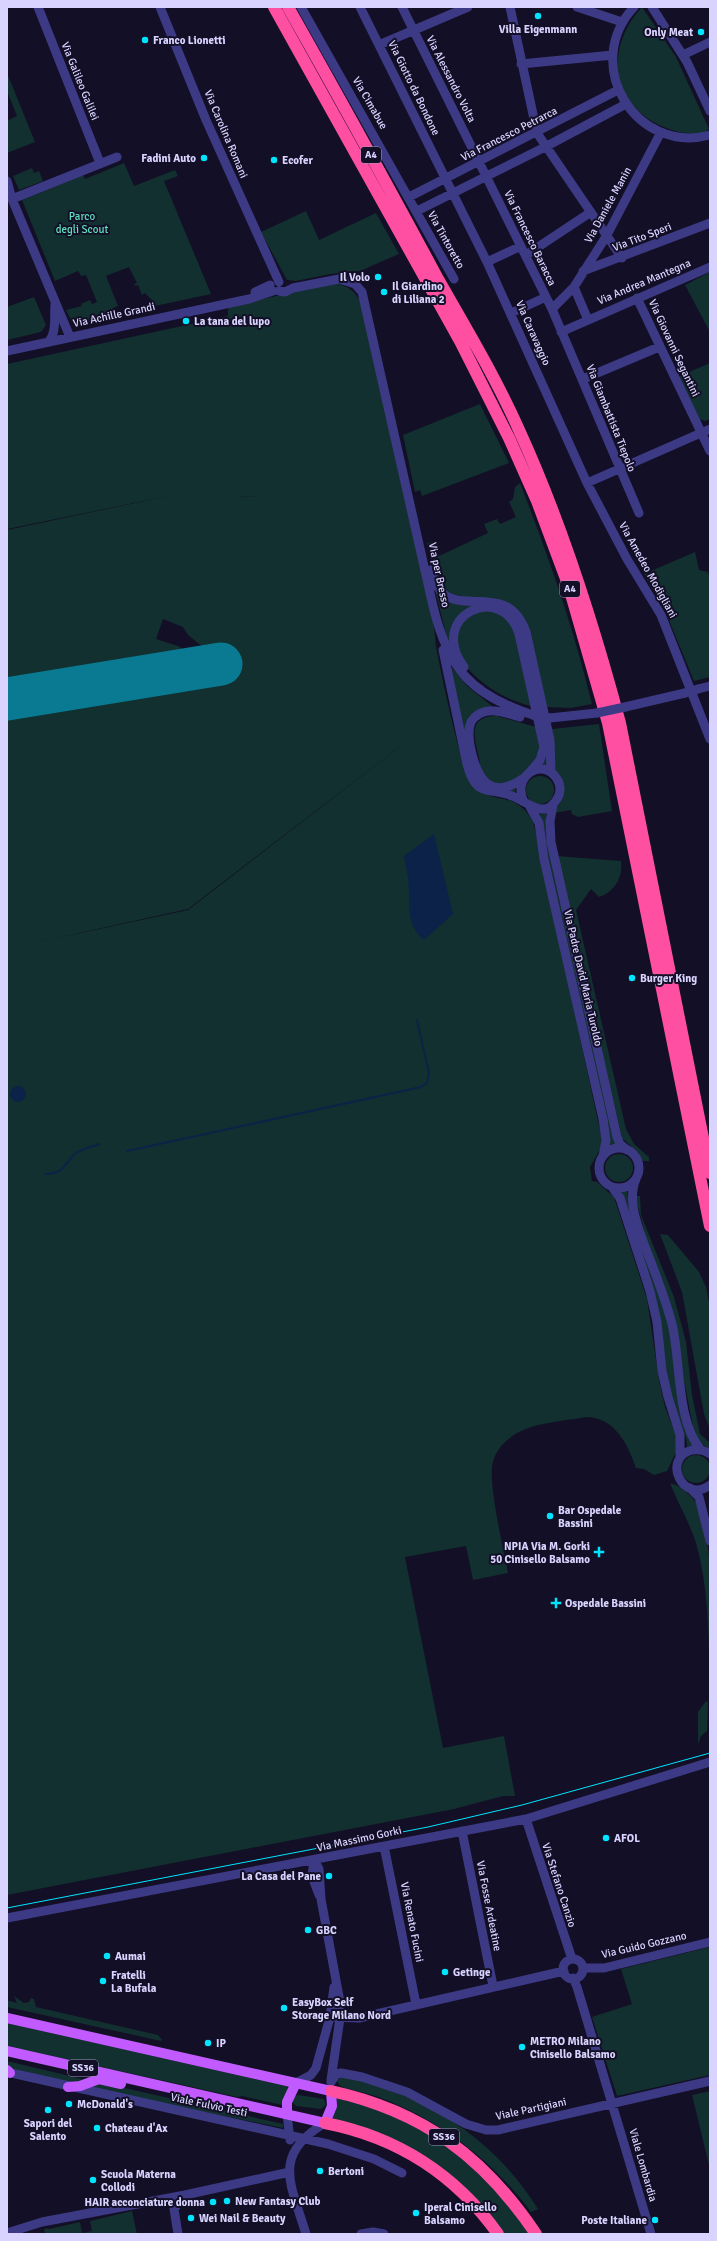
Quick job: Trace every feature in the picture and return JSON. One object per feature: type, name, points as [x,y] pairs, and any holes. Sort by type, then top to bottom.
[{"type":"highway","name":"A4","points":[[274,7],[478,376],[509,438],[537,501],[569,586],[608,723],[710,1226]]},
{"type":"highway","name":"A4","points":[[288,7],[463,323],[518,428],[548,497],[580,583],[601,650],[620,723],[710,1172]]},
{"type":"highway","name":"SS36","points":[[331,2087],[390,2108],[442,2135],[469,2155],[494,2179],[517,2206],[536,2234]]},
{"type":"highway","name":"Viale Fulvio Testi","points":[[325,2123],[374,2136],[422,2160],[460,2190],[487,2218],[498,2234]]},
{"type":"main road","name":"SS36","points":[[7,2018],[296,2083],[331,2087]]},
{"type":"main road","name":"Viale Fulvio Testi","points":[[7,2051],[325,2123]]},
{"type":"main road","points":[[68,2087],[80,2086],[99,2079],[131,2086],[159,2085]]},
{"type":"main road","points":[[287,2114],[287,2102],[296,2083]]},
{"type":"main road","points":[[325,2123],[332,2106],[331,2087]]},
{"type":"street","name":"Via Galileo Galilei","points":[[38,7],[100,163]]},
{"type":"street","name":"Via Carolina Romani","points":[[160,7],[206,120],[273,270],[275,286]]},
{"type":"street","name":"Via Cimabue","points":[[301,7],[417,211]]},
{"type":"street","name":"Via Giotto da Bondone","points":[[360,7],[453,194]]},
{"type":"street","name":"Via Alessandro Volta","points":[[402,7],[487,177]]},
{"type":"street","points":[[379,45],[468,7]]},
{"type":"street","points":[[510,7],[537,133],[545,147],[608,235],[622,258]]},
{"type":"street","points":[[577,7],[622,22]]},
{"type":"street","points":[[634,7],[622,22],[616,38],[613,55],[614,74],[618,90],[626,104],[641,120],[661,132],[687,138],[710,135]]},
{"type":"street","points":[[652,7],[683,55],[710,111]]},
{"type":"street","points":[[683,55],[710,42]]},
{"type":"street","points":[[521,64],[613,55]]},
{"type":"street","name":"Via Francesco Petrarca","points":[[409,197],[446,180],[618,90]]},
{"type":"street","points":[[417,211],[487,177],[626,104]]},
{"type":"street","name":"Via Daniele Manin","points":[[552,309],[557,306],[574,287],[583,271],[608,235],[661,132]]},
{"type":"street","points":[[10,196],[117,157]]},
{"type":"street","name":"Via Francesco Baracca","points":[[487,177],[552,309],[561,332]]},
{"type":"street","points":[[7,181],[10,196],[70,338]]},
{"type":"street","name":"Via Caravaggio","points":[[453,194],[511,313],[587,483]]},
{"type":"street","name":"Via Tintoretto","points":[[417,211],[454,279]]},
{"type":"street","points":[[526,256],[591,212]]},
{"type":"street","name":"Via Tito Speri","points":[[583,271],[622,258],[710,223]]},
{"type":"street","points":[[487,262],[521,246]]},
{"type":"street","name":"Via Andrea Mantegna","points":[[561,332],[710,267]]},
{"type":"street","name":"Via per Bresso","points":[[275,286],[293,288],[339,279],[355,284],[362,292],[439,633],[449,656],[475,686],[511,708],[533,715],[550,718],[597,713],[710,686]]},
{"type":"street","name":"Via Achille Grandi","points":[[7,351],[231,302],[239,296],[275,286]]},
{"type":"street","points":[[574,287],[588,320]]},
{"type":"street","points":[[511,313],[546,297]]},
{"type":"street","name":"Via Giovanni Segantini","points":[[638,298],[659,347],[706,431],[710,451]]},
{"type":"street","points":[[48,342],[54,331],[55,301]]},
{"type":"street","name":"Via Giambattista Tiepolo","points":[[561,332],[583,379],[618,468],[639,513]]},
{"type":"street","points":[[583,379],[659,347]]},
{"type":"street","points":[[587,483],[618,468],[706,431]]},
{"type":"street","name":"Via Amedeo Modigliani","points":[[587,483],[627,559],[661,615],[710,739]]},
{"type":"street","points":[[415,523],[428,555],[433,579],[443,594],[462,602],[496,602],[510,608],[520,619],[526,632],[550,740],[550,772]]},
{"type":"street","points":[[439,633],[471,777],[488,792],[508,794],[527,804],[543,809],[553,805],[559,797],[560,787],[557,778],[550,772],[538,769],[527,775],[514,784],[498,787],[491,786],[480,778],[474,761],[469,727],[474,718],[489,710],[496,710],[524,718],[533,715],[528,709],[504,699],[474,678],[458,658],[453,646],[454,632],[459,621],[471,611],[484,607],[501,610],[511,618],[517,628],[544,746],[540,760],[527,775],[520,788],[527,804]]},
{"type":"street","name":"Via Padre David Maria Turoldo","points":[[527,804],[539,823],[546,866],[603,1119],[606,1140],[603,1156]]},
{"type":"street","name":"Via Padre David Maria Turoldo","points":[[553,805],[550,821],[551,842],[617,1137],[620,1144],[627,1150]]},
{"type":"street","points":[[710,1454],[701,1450],[695,1443],[688,1421],[672,1324],[635,1218],[632,1197],[639,1172],[638,1161],[634,1154],[627,1150],[612,1149],[603,1156],[599,1166],[600,1175],[620,1198],[650,1291],[657,1322],[662,1371],[668,1397],[680,1435],[680,1458],[677,1466],[678,1477],[685,1486],[690,1488],[702,1489],[710,1485]]},
{"type":"street","points":[[612,1187],[627,1186],[636,1179]]},
{"type":"street","points":[[680,1458],[690,1451],[701,1450]]},
{"type":"street","points":[[690,1488],[699,1497],[710,1541]]},
{"type":"street","name":"Via Massimo Gorki","points":[[7,1918],[526,1819],[710,1762]]},
{"type":"street","name":"Via Stefano Canzio","points":[[526,1819],[572,1959]]},
{"type":"street","name":"Via Fosse Ardeatine","points":[[462,1831],[493,1986]]},
{"type":"street","name":"Via Renato Fucini","points":[[384,1846],[416,2004]]},
{"type":"street","points":[[314,1860],[319,1869],[321,1899],[340,2002],[340,2018],[331,2087]]},
{"type":"street","name":"Via Guido Gozzano","points":[[583,1968],[604,1968],[710,1942]]},
{"type":"street","points":[[572,1959],[578,1960],[583,1968],[579,1977],[572,1978],[567,1976],[564,1971],[566,1962],[572,1959]]},
{"type":"street","points":[[330,2017],[359,2018],[493,1986],[564,1971]]},
{"type":"street","points":[[572,1978],[577,1987],[613,2102]]},
{"type":"street","points":[[296,2083],[311,2075],[316,2068],[330,2017],[335,1979]]},
{"type":"street","name":"Viale Fulvio Testi","points":[[8,2072],[68,2087],[302,2139],[357,2153],[387,2165],[402,2173]]},
{"type":"street","name":"Viale Partigiani","points":[[331,2087],[336,2074],[341,2073],[362,2077],[407,2092],[466,2124],[486,2130],[498,2130],[613,2102],[710,2081]]},
{"type":"street","name":"Viale Lombardia","points":[[613,2102],[651,2234]]},
{"type":"street","points":[[287,2114],[288,2136],[294,2149]]},
{"type":"street","points":[[306,2234],[290,2180],[290,2172],[294,2149],[302,2139],[325,2123]]},
{"type":"street","points":[[7,2233],[42,2222],[185,2195],[290,2172]]},
{"type":"street","points":[[178,2234],[174,2210],[185,2195]]},
{"type":"street","points":[[361,2234],[373,2232],[384,2234]]},
{"type":"green space","points":[[642,7],[676,57],[709,129],[706,131],[695,134],[683,133],[658,124],[640,113],[628,99],[620,82],[618,64],[620,45],[628,26]]},
{"type":"green space","points":[[7,73],[35,142],[7,153],[7,121],[17,116],[7,91]]},
{"type":"green space","name":"Parco degli Scout","points":[[124,163],[134,186],[175,170],[178,176],[164,181],[211,294],[155,306],[153,301],[145,293],[142,295],[138,285],[135,286],[134,284],[137,283],[129,267],[106,276],[118,306],[113,308],[115,315],[76,324],[71,320],[66,310],[82,306],[81,304],[90,300],[92,304],[97,302],[86,275],[81,276],[78,271],[55,281],[22,200],[83,175],[85,179]]},
{"type":"green space","points":[[32,168],[34,173],[39,171],[43,181],[19,190],[13,176]]},
{"type":"green space","points":[[306,211],[319,240],[376,213],[399,254],[360,271],[330,274],[296,281],[287,280],[261,232]]},
{"type":"green space","points":[[710,272],[710,332],[685,285]]},
{"type":"green space","points":[[334,283],[350,289],[356,295],[363,309],[434,627],[436,647],[447,699],[464,763],[470,779],[475,787],[490,796],[511,801],[518,805],[526,811],[533,821],[601,1135],[601,1148],[590,1167],[592,1181],[597,1182],[614,1197],[647,1299],[659,1380],[665,1407],[677,1438],[677,1450],[667,1471],[654,1475],[644,1469],[636,1468],[624,1441],[612,1427],[596,1418],[586,1417],[528,1428],[507,1440],[500,1448],[493,1462],[492,1484],[494,1499],[508,1573],[473,1580],[466,1546],[405,1557],[443,1748],[504,1736],[515,1796],[503,1796],[454,1809],[7,1895],[7,714],[223,678],[219,650],[208,651],[188,635],[183,627],[163,619],[156,639],[178,646],[191,654],[7,684],[7,530],[178,494],[7,529],[7,364],[228,316],[228,307]],"holes":[[[437,718],[188,910],[43,941],[188,909]]]},
{"type":"green space","points":[[34,297],[46,325],[41,332],[7,340],[7,307]]},
{"type":"green space","points":[[710,363],[710,419],[705,421],[698,419],[678,377]]},
{"type":"green space","points":[[480,404],[509,463],[422,496],[420,490],[415,492],[403,435]]},
{"type":"green space","points":[[520,483],[560,592],[585,675],[592,704],[571,708],[547,707],[528,632],[475,599],[447,593],[433,570],[427,543],[431,542],[439,556],[488,533],[484,524],[497,519],[500,524],[516,517],[509,502],[513,499],[515,487]]},
{"type":"green space","points":[[695,552],[699,570],[708,572],[710,580],[710,677],[694,681],[666,613],[644,574]]},
{"type":"green space","points":[[434,586],[449,600],[457,604],[465,605],[493,603],[504,607],[518,620],[523,632],[548,742],[548,767],[540,765],[546,752],[546,741],[521,629],[512,616],[502,608],[491,604],[480,605],[470,609],[461,617],[453,628],[448,642]]},
{"type":"green space","points":[[495,611],[514,626],[531,706],[512,700],[485,684],[470,671],[464,664],[461,657],[457,639],[457,631],[459,626],[466,618],[475,612]]},
{"type":"green space","points":[[447,662],[467,686],[492,706],[480,709],[467,723],[466,748],[469,761],[474,772],[481,781],[490,787],[501,789],[515,785],[516,795],[485,787],[481,785],[475,777],[469,764],[464,747]]},
{"type":"green space","points":[[497,716],[536,727],[541,750],[520,776],[505,784],[498,784],[490,781],[478,766],[480,763],[475,739],[476,725],[480,720],[487,717]]},
{"type":"green space","points":[[599,724],[612,811],[578,817],[572,814],[571,810],[554,813],[563,797],[553,765],[552,729]]},
{"type":"green space","points":[[540,776],[550,780],[554,790],[550,800],[540,804],[530,800],[526,790],[530,780]]},
{"type":"green space","points":[[546,813],[546,834],[554,876],[617,1144],[610,1146],[609,1132],[549,863],[540,814]]},
{"type":"green space","points":[[557,856],[621,861],[621,873],[614,888],[605,895],[599,897],[591,889],[576,910],[626,1129],[634,1144],[649,1157],[649,1161],[643,1161],[637,1152],[622,1138]]},
{"type":"green space","points":[[619,1154],[629,1158],[633,1168],[629,1178],[619,1182],[609,1178],[605,1168],[609,1158]]},
{"type":"green space","points":[[627,1190],[629,1209],[663,1302],[694,1445],[687,1447],[686,1438],[674,1406],[621,1191]]},
{"type":"green space","points":[[635,1196],[640,1196],[641,1215],[674,1297],[686,1342],[692,1395],[700,1434],[710,1443],[710,1449],[699,1442],[693,1427],[682,1370]]},
{"type":"green space","points":[[660,1234],[668,1235],[699,1272],[706,1287],[710,1307],[710,1429],[704,1414],[682,1292]]},
{"type":"green space","points":[[696,1455],[706,1459],[710,1469],[706,1479],[696,1483],[686,1479],[682,1469],[686,1459]]},
{"type":"green space","points":[[670,1483],[681,1488],[694,1500],[703,1522],[710,1563],[710,1671],[705,1586],[699,1553],[694,1537]]},
{"type":"green space","points":[[706,1701],[708,1702],[707,1731],[701,1736],[698,1744],[698,1712]]},
{"type":"green space","points":[[710,1947],[710,2075],[617,2096],[592,2017],[632,2004],[621,1969]]},
{"type":"green space","points":[[14,1996],[24,2003],[29,2002],[31,1998],[34,1999],[36,2007],[158,2035],[162,2040],[7,2007],[7,2000],[17,2003]]},
{"type":"green space","points":[[7,2023],[287,2086],[288,2088],[282,2105],[242,2096],[237,2097],[7,2046]]},
{"type":"green space","points":[[7,2061],[82,2079],[80,2081],[68,2082],[7,2067]]},
{"type":"green space","points":[[341,2075],[386,2086],[449,2119],[483,2144],[498,2158],[513,2174],[538,2209],[531,2212],[500,2175],[445,2130],[403,2107],[376,2096],[340,2086],[337,2081]]},
{"type":"green space","points":[[98,2082],[283,2124],[283,2128],[89,2088]]},
{"type":"green space","points":[[710,2091],[710,2169],[692,2095]]},
{"type":"green space","points":[[298,2095],[324,2099],[326,2105],[321,2109],[296,2106],[292,2102],[295,2096]]},
{"type":"green space","points":[[337,2098],[386,2112],[443,2142],[495,2188],[530,2234],[505,2234],[488,2212],[451,2175],[409,2147],[386,2136],[334,2119],[332,2117]]},
{"type":"green space","points":[[132,2211],[137,2234],[45,2234],[44,2230],[46,2228],[49,2229],[80,2222],[82,2233],[92,2231],[90,2221]]},
{"type":"water","points":[[434,834],[453,914],[424,940],[413,927],[411,919],[409,886],[404,856]]},
{"type":"water","points":[[18,1086],[24,1088],[26,1094],[24,1100],[18,1102],[12,1100],[10,1094],[12,1088]]},
{"type":"waterway","points":[[127,1151],[421,1087],[427,1083],[429,1073],[417,1020]]},
{"type":"waterway","points":[[45,1174],[60,1171],[77,1152],[99,1144]]},
{"type":"runway","points":[[7,699],[221,664]]},
{"type":"tram line","points":[[7,1908],[428,1827],[522,1805],[710,1753]]},
{"type":"place","name":"Villa Eigenmann","points":[[538,16]]},
{"type":"place","name":"Only Meat","points":[[701,32]]},
{"type":"place","name":"Franco Lionetti","points":[[145,40]]},
{"type":"place","name":"Fadini Auto","points":[[204,158]]},
{"type":"place","name":"Ecofer","points":[[274,160]]},
{"type":"place","name":"Il Volo","points":[[378,277]]},
{"type":"place","name":"Il Giardino di Liliana 2","points":[[384,292]]},
{"type":"place","name":"La tana del lupo","points":[[186,321]]},
{"type":"place","name":"Burger King","points":[[632,978]]},
{"type":"place","name":"Bar Ospedale Bassini","points":[[550,1516]]},
{"type":"place","name":"NPIA Via M. Gorki 50 Cinisello Balsamo","points":[[599,1552]]},
{"type":"place","name":"Ospedale Bassini","points":[[556,1603]]},
{"type":"place","name":"AFOL","points":[[606,1838]]},
{"type":"place","name":"La Casa del Pane","points":[[329,1876]]},
{"type":"place","name":"GBC","points":[[308,1930]]},
{"type":"place","name":"Aumai","points":[[107,1956]]},
{"type":"place","name":"Getinge","points":[[445,1972]]},
{"type":"place","name":"Fratelli La Bufala","points":[[103,1981]]},
{"type":"place","name":"EasyBox Self Storage Milano Nord","points":[[284,2008]]},
{"type":"place","name":"IP","points":[[208,2043]]},
{"type":"place","name":"METRO Milano Cinisello Balsamo","points":[[522,2047]]},
{"type":"place","name":"McDonald's","points":[[69,2104]]},
{"type":"place","name":"Sapori del Salento","points":[[48,2110]]},
{"type":"place","name":"Chateau d'Ax","points":[[97,2128]]},
{"type":"place","name":"Bertoni","points":[[320,2171]]},
{"type":"place","name":"Scuola Materna Collodi","points":[[93,2180]]},
{"type":"place","name":"New Fantasy Club","points":[[227,2201]]},
{"type":"place","name":"HAIR acconciature donna","points":[[213,2202]]},
{"type":"place","name":"Iperal Cinisello Balsamo","points":[[416,2213]]},
{"type":"place","name":"Wei Nail & Beauty","points":[[191,2218]]},
{"type":"place","name":"Poste Italiane","points":[[655,2220]]}]
